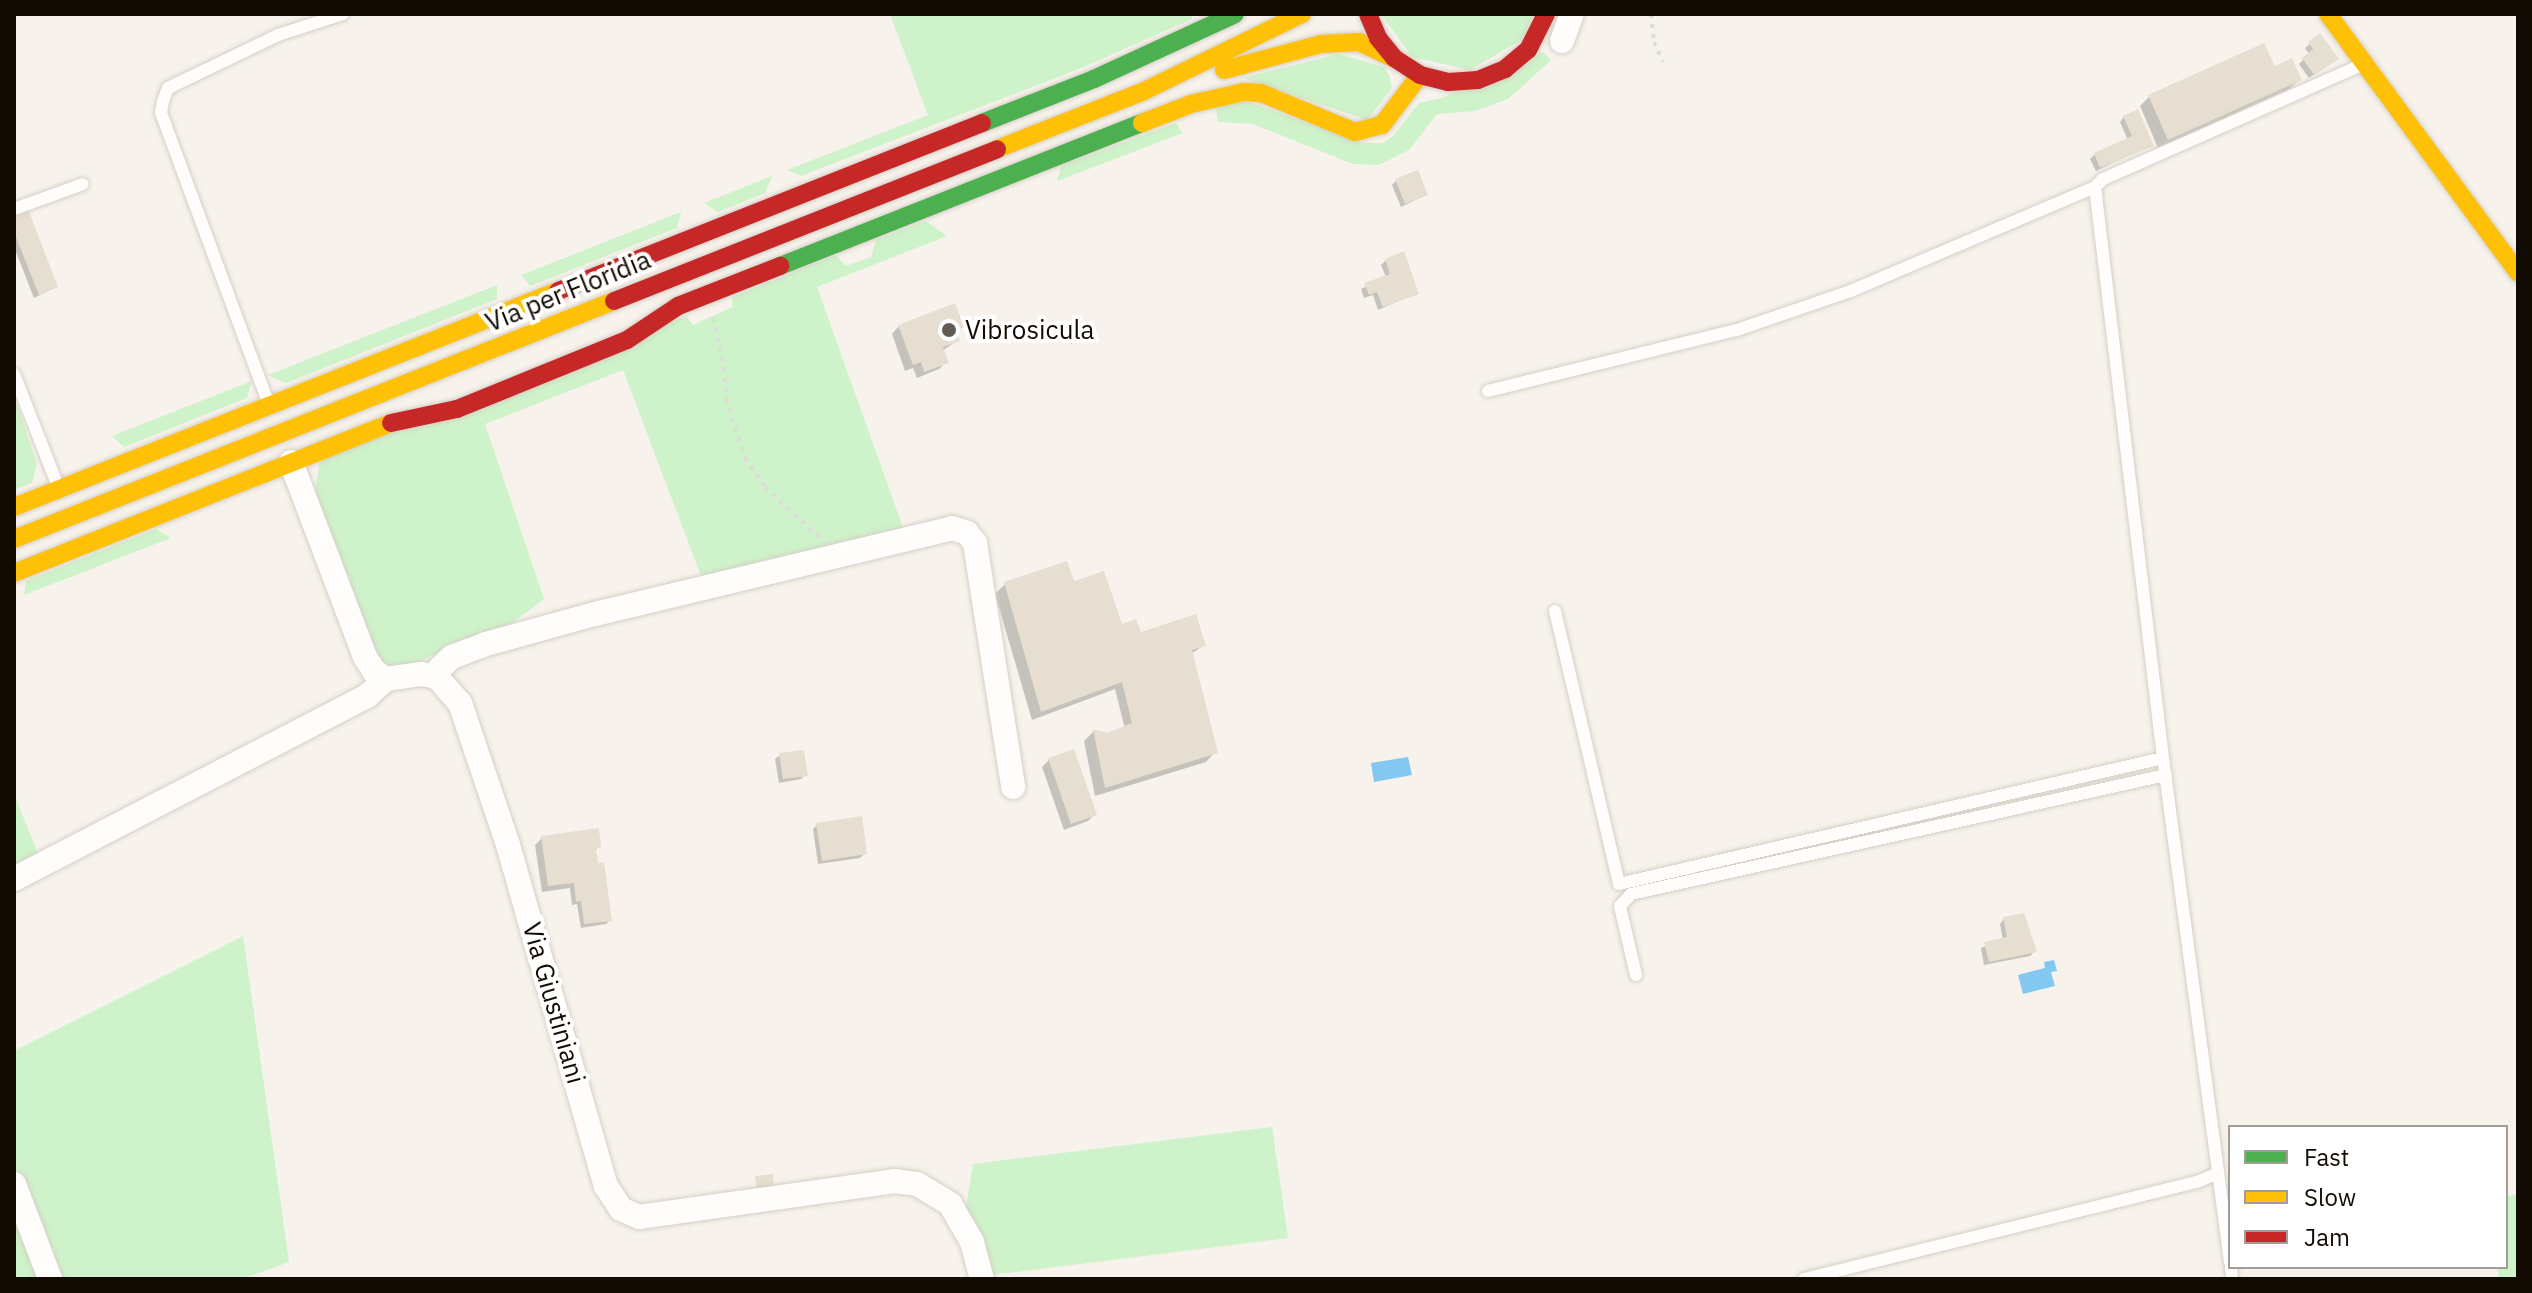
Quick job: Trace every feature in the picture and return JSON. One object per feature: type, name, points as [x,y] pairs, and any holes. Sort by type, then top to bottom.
[{"type":"street","points":[[14,507],[1094,79],[1235,14]]},
{"type":"street","points":[[1142,92],[1302,14]]},
{"type":"street","points":[[1368,14],[1378,38],[1394,58]]},
{"type":"street","points":[[1142,92],[1321,44],[1359,42],[1394,58],[1420,75],[1448,82],[1478,80],[1505,69],[1528,50],[1546,14]]},
{"type":"street","points":[[1562,41],[1572,14]]},
{"type":"street","points":[[2328,14],[2518,273]]},
{"type":"street","points":[[14,573],[399,420],[457,409],[613,346],[678,306],[1191,104],[1244,92],[1261,93],[1355,132],[1382,125],[1420,75]]},
{"type":"street","name":"Via per Floridia","points":[[14,539],[1142,92]]},
{"type":"street","points":[[291,462],[365,657],[374,671],[386,679]]},
{"type":"street","points":[[14,879],[367,696],[386,679],[422,674],[437,677],[440,668],[452,657],[486,644],[595,614],[952,528],[967,533],[975,543],[1013,787]]},
{"type":"street","name":"Via Giustiniani","points":[[437,677],[460,703],[487,776],[606,1186],[621,1209],[639,1217],[894,1181],[917,1184],[950,1204],[972,1242],[982,1279]]},
{"type":"street","points":[[14,1184],[50,1279]]},
{"type":"lane","points":[[269,405],[161,113],[163,101],[168,88],[278,35],[343,14]]},
{"type":"lane","points":[[1488,391],[1613,363],[1766,321],[1851,291],[2095,187],[2103,179],[2364,64]]},
{"type":"lane","points":[[14,209],[83,184]]},
{"type":"lane","points":[[2095,187],[2163,758],[2228,1249]]},
{"type":"lane","points":[[14,374],[59,489]]},
{"type":"lane","points":[[1555,611],[1619,884],[2163,758]]},
{"type":"lane","points":[[1636,975],[1620,906],[1631,894],[2166,775]]},
{"type":"lane","points":[[1804,1279],[2197,1182],[2218,1173]]},
{"type":"path","points":[[1651,14],[1654,42],[1663,62]]},
{"type":"path","points":[[706,295],[718,334],[729,411],[745,458],[765,487],[817,534],[834,555]]},
{"type":"green space","points":[[890,14],[1192,14],[1192,19],[1079,69],[801,176],[787,170],[928,115]]},
{"type":"green space","points":[[1381,14],[1534,14],[1521,40],[1470,70],[1412,57]]},
{"type":"green space","points":[[1543,52],[1551,60],[1508,99],[1475,111],[1437,114],[1409,150],[1379,165],[1353,164],[1253,124],[1218,122],[1216,107],[1243,100],[1364,143],[1383,143],[1393,136],[1419,103],[1442,98]]},
{"type":"green space","points":[[1339,54],[1384,67],[1390,77],[1392,88],[1367,120],[1243,78]]},
{"type":"green space","points":[[1176,123],[1183,133],[1057,181],[1061,166]]},
{"type":"green space","points":[[772,176],[765,193],[718,212],[704,203]]},
{"type":"green space","points":[[681,212],[677,228],[530,286],[521,275]]},
{"type":"green space","points":[[926,221],[947,236],[817,287],[905,533],[703,581],[623,370],[485,424],[544,599],[503,630],[453,646],[405,668],[380,664],[313,504],[320,460],[686,316],[693,325],[732,307],[732,297],[836,255],[846,266],[871,257],[876,240]]},
{"type":"green space","points":[[497,285],[497,299],[286,383],[268,375]]},
{"type":"green space","points":[[252,381],[247,398],[124,447],[112,436]]},
{"type":"green space","points":[[14,396],[37,464],[32,483],[14,490]]},
{"type":"green space","points":[[156,529],[171,538],[24,595],[26,581]]},
{"type":"green space","points":[[14,794],[40,859],[14,872]]},
{"type":"green space","points":[[243,936],[289,1262],[242,1279],[58,1279],[14,1164],[14,1051]]},
{"type":"green space","points":[[1272,1127],[1288,1238],[991,1275],[982,1237],[966,1207],[973,1164]]},
{"type":"green space","points":[[2518,1195],[2518,1279],[2500,1279],[2497,1269],[2508,1269],[2508,1196]]},
{"type":"green space","points":[[14,1204],[41,1279],[14,1279]]},
{"type":"water","points":[[1408,757],[1412,775],[1374,782],[1371,763]]},
{"type":"water","points":[[2054,960],[2057,971],[2051,972],[2055,986],[2023,994],[2018,975],[2045,968],[2044,962]]},
{"type":"building","points":[[2320,33],[2339,59],[2314,75],[2302,58],[2313,49],[2308,42]]},
{"type":"building","points":[[2264,43],[2275,66],[2292,58],[2302,80],[2168,140],[2148,95]]},
{"type":"building","points":[[2138,109],[2154,146],[2100,168],[2094,153],[2132,136],[2123,116]]},
{"type":"building","points":[[1418,170],[1428,195],[1405,204],[1395,179]]},
{"type":"building","points":[[28,209],[58,287],[39,295],[14,232],[14,214]]},
{"type":"building","points":[[1404,251],[1419,294],[1383,307],[1377,292],[1369,295],[1364,283],[1390,274],[1385,259]]},
{"type":"building","points":[[955,303],[964,327],[956,330],[960,341],[943,347],[949,363],[924,372],[921,362],[913,365],[898,325]]},
{"type":"building","points":[[1067,561],[1074,581],[1104,571],[1122,624],[1136,619],[1141,632],[1196,614],[1206,646],[1192,650],[1218,753],[1105,788],[1093,729],[1107,733],[1132,723],[1122,682],[1041,712],[1004,582]]},
{"type":"building","points":[[1074,749],[1097,815],[1071,824],[1048,758]]},
{"type":"building","points":[[804,750],[808,776],[783,779],[779,753]]},
{"type":"building","points":[[862,816],[867,854],[822,861],[816,823]]},
{"type":"building","points":[[599,828],[601,847],[596,848],[598,863],[604,862],[612,921],[584,924],[581,901],[576,902],[574,883],[548,886],[541,836]]},
{"type":"building","points":[[2024,913],[2037,952],[1989,962],[1984,942],[2007,937],[2003,917]]},
{"type":"building","points":[[773,1174],[774,1190],[757,1193],[755,1176]]},
{"type":"traffic: fast","points":[[982,123],[1094,79],[1235,14]]},
{"type":"traffic: fast","points":[[780,266],[1142,123]]},
{"type":"traffic: slow","points":[[997,149],[1142,92],[1302,14]]},
{"type":"traffic: slow","points":[[2328,14],[2518,273]]},
{"type":"traffic: slow","points":[[1224,70],[1321,44],[1359,42],[1394,58]]},
{"type":"traffic: slow","points":[[1142,123],[1191,104],[1244,92],[1261,93],[1355,132],[1382,125],[1420,75]]},
{"type":"traffic: slow","points":[[14,507],[558,291]]},
{"type":"traffic: slow","points":[[14,539],[614,301]]},
{"type":"traffic: slow","points":[[14,573],[391,423]]},
{"type":"traffic: jam","points":[[1368,14],[1378,38],[1394,58],[1420,75],[1448,82],[1478,80],[1505,69],[1528,50],[1546,14]]},
{"type":"traffic: jam","points":[[558,291],[982,123]]},
{"type":"traffic: jam","points":[[614,301],[997,149]]},
{"type":"traffic: jam","points":[[391,423],[457,409],[627,340],[678,306],[780,266]]},
{"type":"place","name":"Vibrosicula","points":[[949,330]]}]
